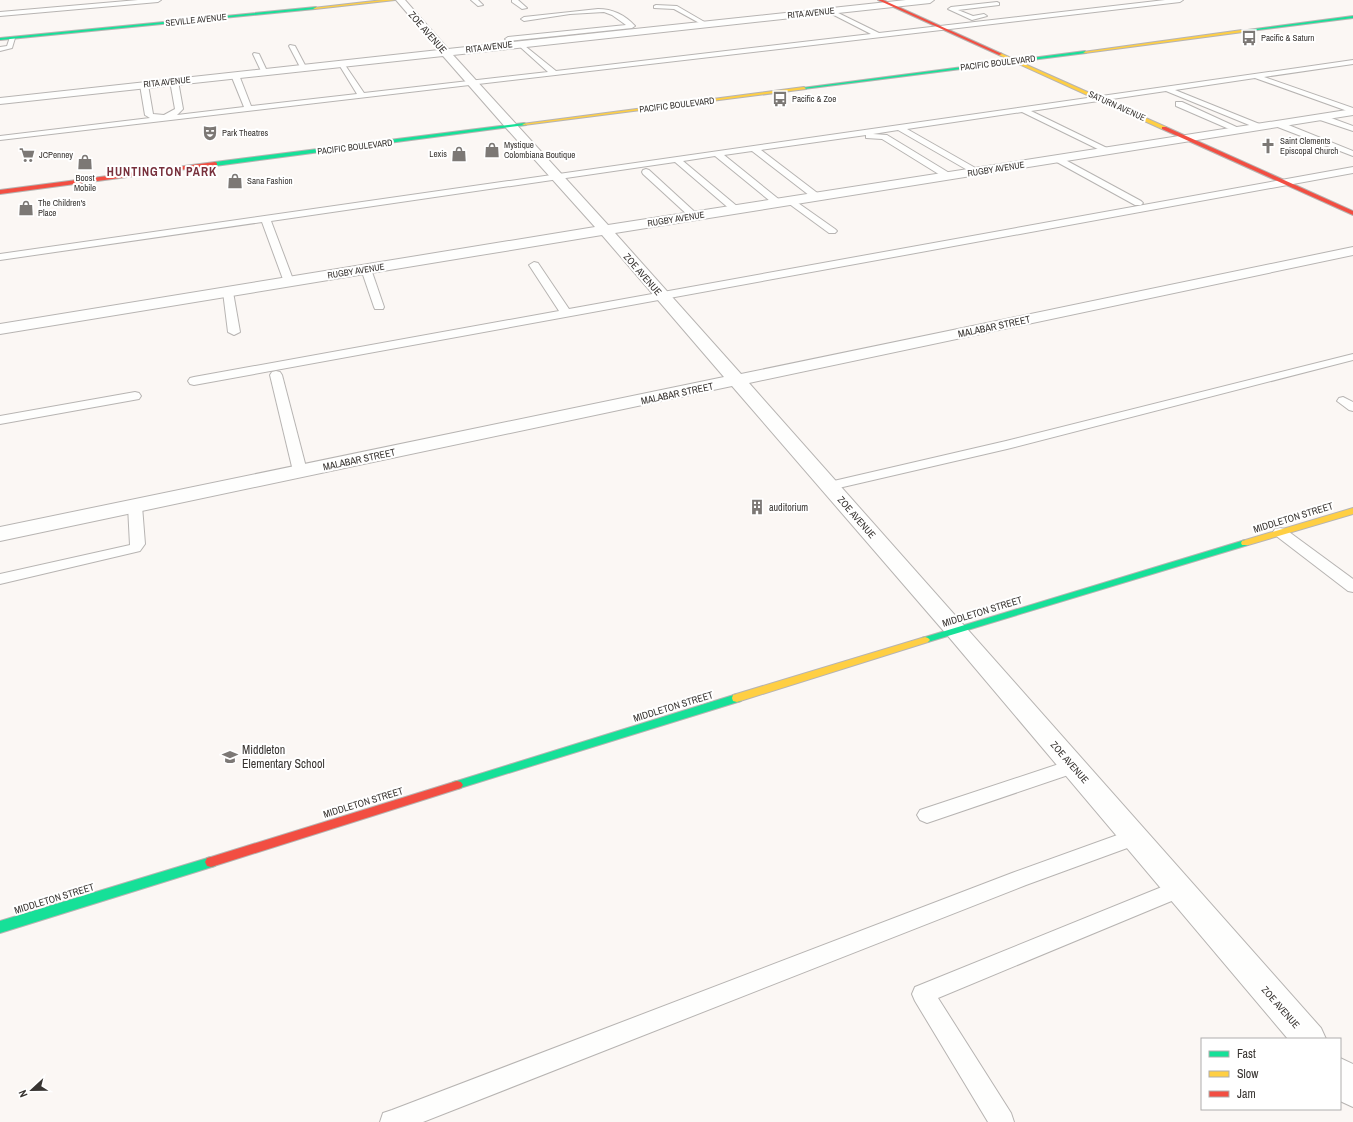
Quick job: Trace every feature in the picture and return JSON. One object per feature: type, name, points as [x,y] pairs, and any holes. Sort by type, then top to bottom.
[{"type":"street","name":"SEVILLE AVENUE","points":[[0,39],[393,0]]},
{"type":"street","name":"ZOE AVENUE","points":[[400,0],[511,127],[605,230],[956,630],[1308,1038]]},
{"type":"street","name":"SATURN AVENUE","points":[[880,0],[1353,213]]},
{"type":"street","name":"RITA AVENUE","points":[[0,101],[303,67],[446,53],[546,38],[705,24],[929,0]]},
{"type":"street","name":"PACIFIC BOULEVARD","points":[[0,192],[1353,17]]},
{"type":"street","name":"RUGBY AVENUE","points":[[0,329],[605,230],[1278,124],[1323,114],[1353,112]]},
{"type":"street","name":"MALABAR STREET","points":[[0,534],[1353,251]]},
{"type":"street","name":"MIDDLETON STREET","points":[[0,927],[956,630],[1353,511]]},
{"type":"street","points":[[1341,1076],[1353,1090]]},
{"type":"lane","points":[[0,14],[158,0]]},
{"type":"lane","points":[[474,0],[480,5]]},
{"type":"lane","points":[[515,0],[514,1],[524,8]]},
{"type":"lane","points":[[987,0],[1004,7]]},
{"type":"lane","points":[[0,138],[1180,0]]},
{"type":"lane","points":[[997,4],[951,9],[972,18],[1018,12],[1031,17]]},
{"type":"lane","points":[[656,7],[674,7],[705,24]]},
{"type":"lane","points":[[576,35],[558,20],[556,14],[601,10],[610,12],[632,26],[606,32],[592,21]]},
{"type":"lane","points":[[830,11],[878,35]]},
{"type":"lane","points":[[580,13],[586,17]]},
{"type":"lane","points":[[546,38],[524,19],[558,20]]},
{"type":"lane","points":[[0,49],[9,48],[12,45],[12,38]]},
{"type":"lane","points":[[514,42],[554,73]]},
{"type":"lane","points":[[292,46],[303,67]]},
{"type":"lane","points":[[256,54],[264,72]]},
{"type":"lane","points":[[756,151],[899,127],[1353,62]]},
{"type":"lane","points":[[341,63],[361,95]]},
{"type":"lane","points":[[235,75],[248,109]]},
{"type":"lane","points":[[1256,76],[1353,112]]},
{"type":"lane","points":[[1237,79],[1252,84]]},
{"type":"lane","points":[[144,85],[149,115],[152,117],[166,116],[175,113],[180,109],[174,81]]},
{"type":"lane","points":[[1166,89],[1259,127]]},
{"type":"lane","points":[[1148,91],[1239,130]]},
{"type":"lane","points":[[1164,98],[1175,92]]},
{"type":"lane","points":[[1022,109],[1106,151]]},
{"type":"lane","points":[[1323,114],[1353,130]]},
{"type":"lane","points":[[1278,124],[1353,154]]},
{"type":"lane","points":[[899,127],[976,172]]},
{"type":"lane","points":[[0,257],[716,153],[756,151],[872,136],[884,137],[948,176]]},
{"type":"lane","points":[[756,151],[817,197]]},
{"type":"lane","points":[[716,153],[784,202],[832,231]]},
{"type":"lane","points":[[676,159],[735,210]]},
{"type":"lane","points":[[1058,159],[1138,203]]},
{"type":"lane","points":[[194,382],[1353,170]]},
{"type":"lane","points":[[646,172],[694,216]]},
{"type":"lane","points":[[266,219],[289,282]]},
{"type":"lane","points":[[534,265],[566,313]]},
{"type":"lane","points":[[366,269],[380,307]]},
{"type":"lane","points":[[228,292],[234,332]]},
{"type":"lane","points":[[830,486],[1007,445],[1353,357]]},
{"type":"lane","points":[[276,375],[300,471]]},
{"type":"lane","points":[[0,420],[135,396]]},
{"type":"lane","points":[[0,579],[135,548],[138,544],[135,506]]},
{"type":"lane","points":[[1280,532],[1353,587]]},
{"type":"lane","points":[[927,815],[1074,766]]},
{"type":"lane","points":[[392,1122],[1011,882],[1134,837]]},
{"type":"lane","points":[[1002,1122],[923,994],[1179,889]]},
{"type":"traffic: fast","points":[[0,39],[315,8]]},
{"type":"traffic: fast","points":[[1242,31],[1353,17]]},
{"type":"traffic: fast","points":[[804,88],[1085,52]]},
{"type":"traffic: fast","points":[[215,164],[524,124]]},
{"type":"traffic: fast","points":[[925,640],[1245,543]]},
{"type":"traffic: fast","points":[[457,785],[737,698]]},
{"type":"traffic: fast","points":[[0,927],[211,862]]},
{"type":"traffic: slow","points":[[315,8],[393,0]]},
{"type":"traffic: slow","points":[[1085,52],[1242,31]]},
{"type":"traffic: slow","points":[[1000,54],[1164,128]]},
{"type":"traffic: slow","points":[[524,124],[804,88]]},
{"type":"traffic: slow","points":[[1245,543],[1353,511]]},
{"type":"traffic: slow","points":[[737,698],[925,640]]},
{"type":"traffic: jam","points":[[880,0],[1000,54]]},
{"type":"traffic: jam","points":[[1164,128],[1353,213]]},
{"type":"traffic: jam","points":[[0,192],[215,164]]},
{"type":"traffic: jam","points":[[211,862],[457,785]]},
{"type":"place","name":"Pacific & Saturn","points":[[1249,38]]},
{"type":"place","name":"Pacific & Zoe","points":[[780,99]]},
{"type":"place","name":"Park Theatres","points":[[210,133]]},
{"type":"place","name":"Saint Clements Episcopal Church","points":[[1268,146]]},
{"type":"place","name":"Mystique Colombiana Boutique","points":[[492,150]]},
{"type":"place","name":"Lexis","points":[[459,154]]},
{"type":"place","name":"JCPenney","points":[[27,155]]},
{"type":"place","name":"Boost Mobile","points":[[85,162]]},
{"type":"place","name":"Sana Fashion","points":[[235,181]]},
{"type":"place","name":"The Children's Place","points":[[26,208]]},
{"type":"place","name":"auditorium","points":[[757,507]]},
{"type":"place","name":"Middleton Elementary School","points":[[230,757]]},
{"type":"district","name":"HUNTINGTON PARK","points":[[162,172]]}]
